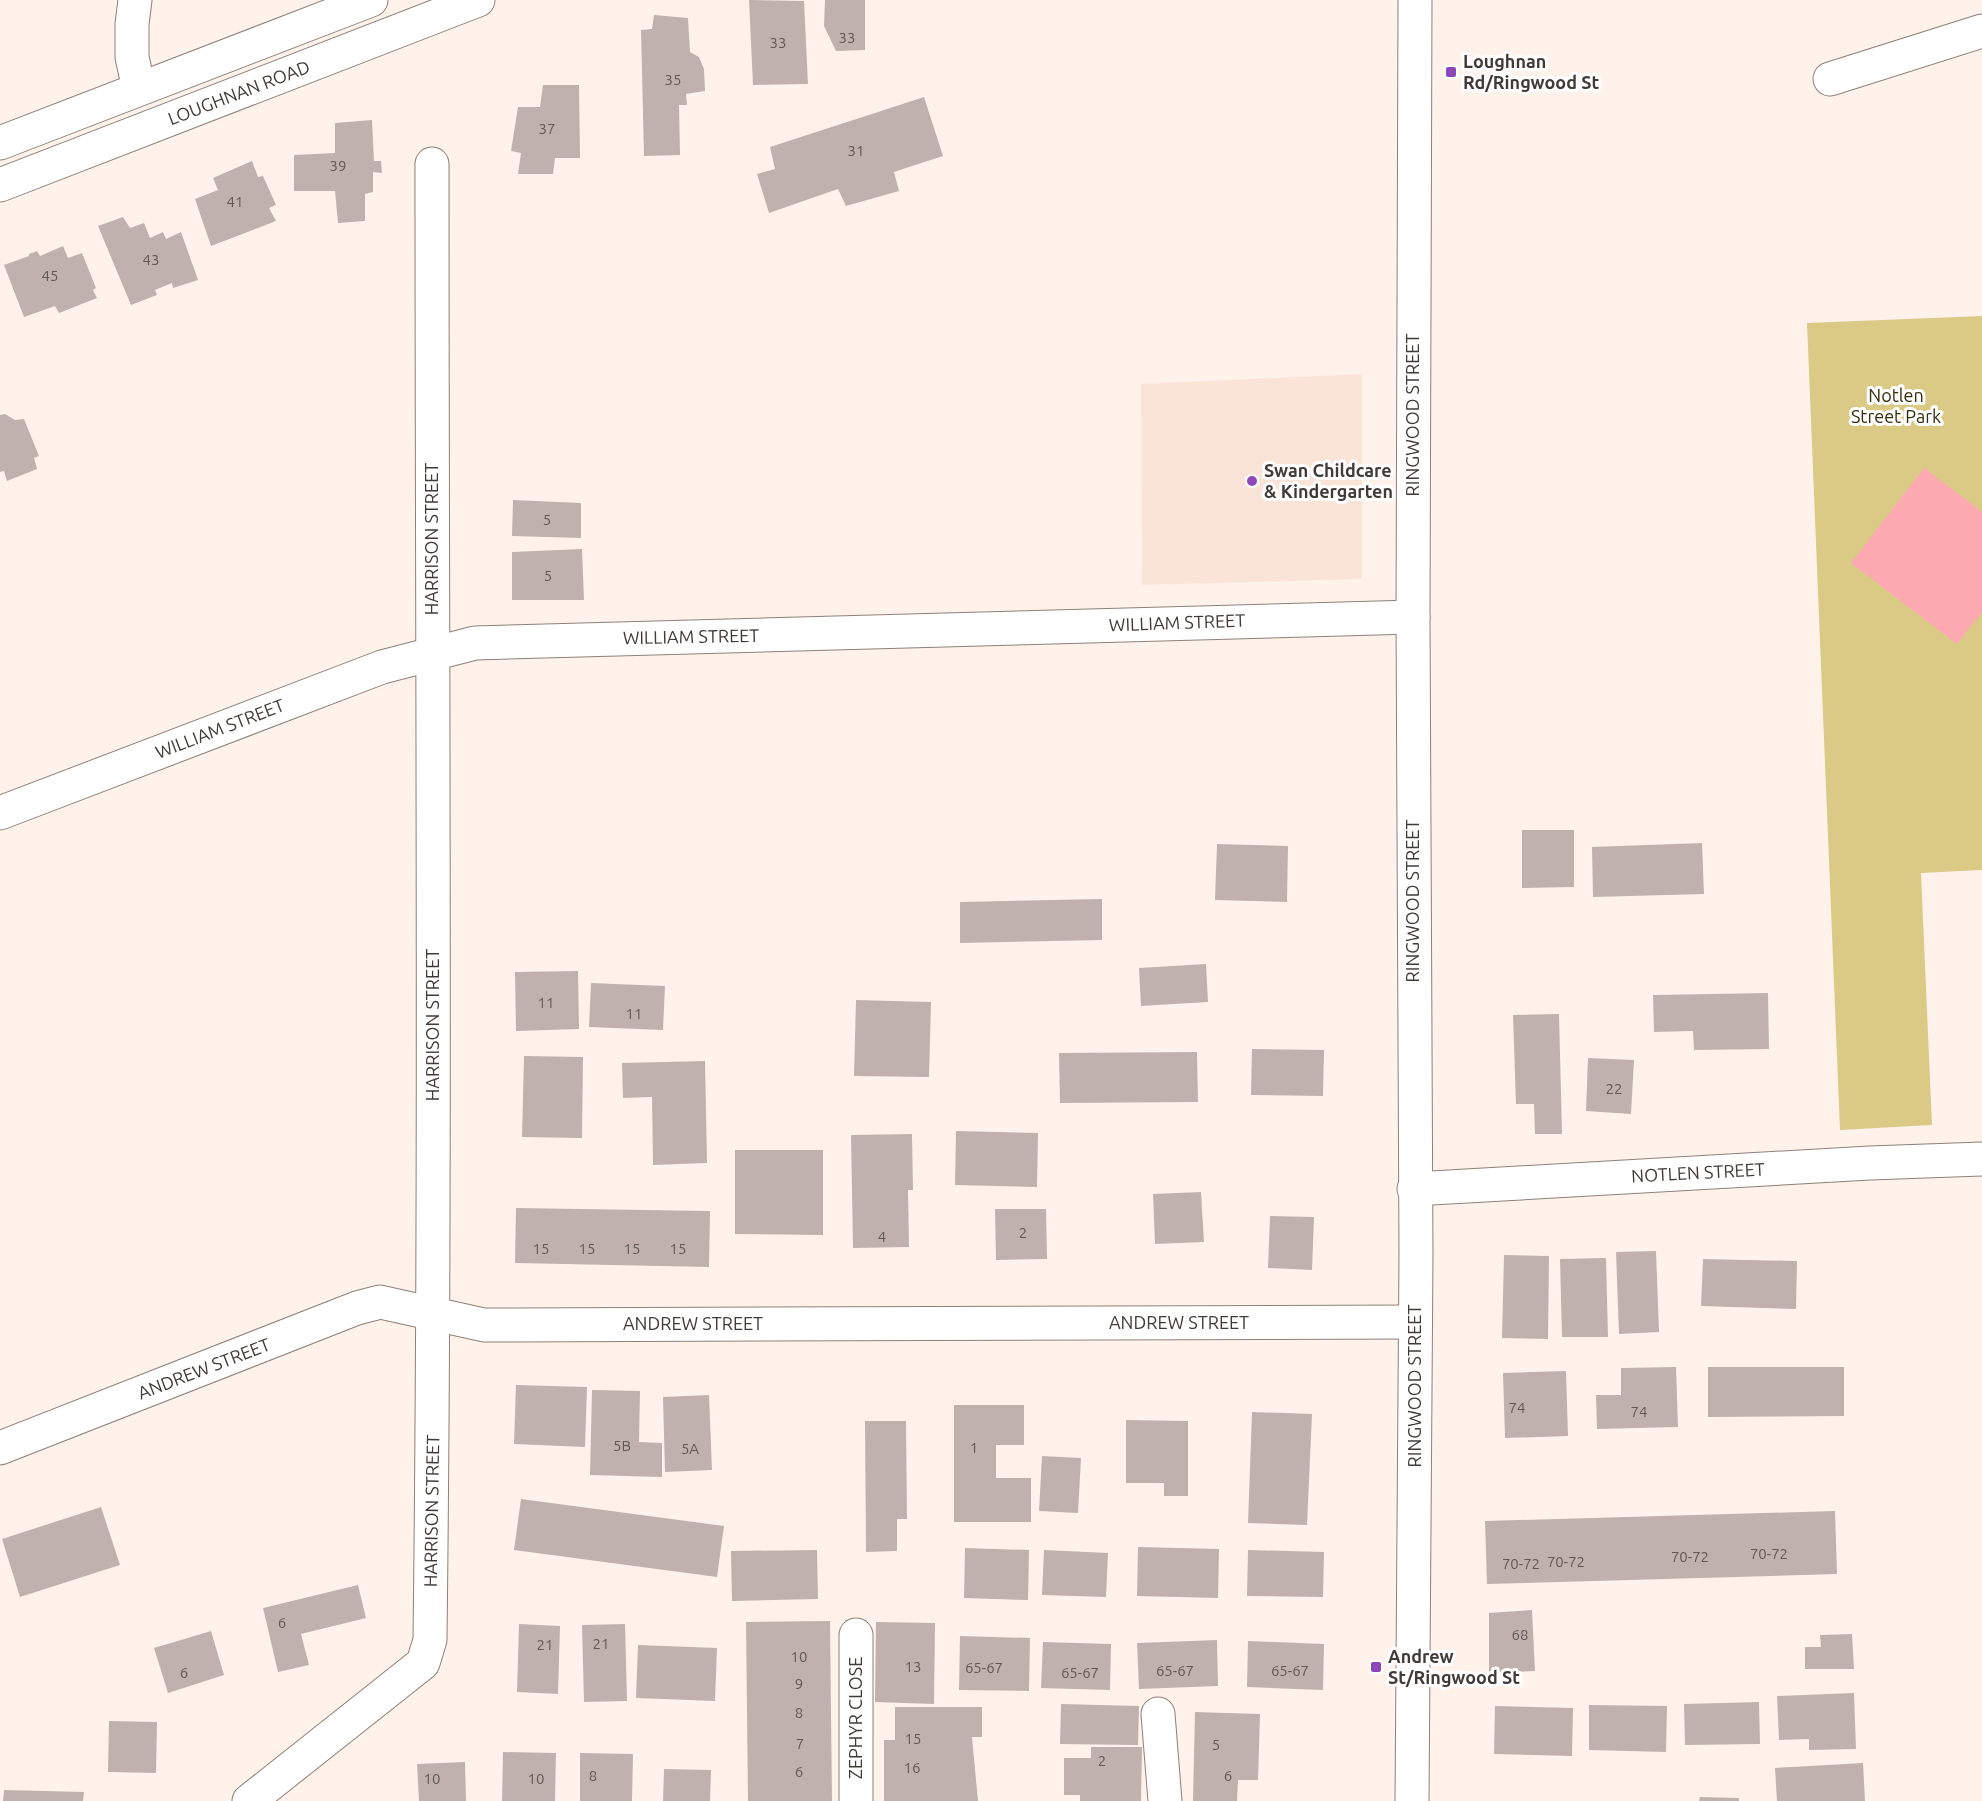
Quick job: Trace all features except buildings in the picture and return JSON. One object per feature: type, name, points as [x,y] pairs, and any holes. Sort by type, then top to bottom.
[{"type":"street","points":[[135,0],[132,57],[139,89]]},
{"type":"street","points":[[0,143],[371,0]]},
{"type":"street","name":"LOUGHNAN ROAD","points":[[0,185],[478,0]]},
{"type":"street","name":"RINGWOOD STREET","points":[[1412,1801],[1415,1322],[1413,617],[1415,0]]},
{"type":"street","points":[[1830,79],[1982,30]]},
{"type":"street","name":"HARRISON STREET","points":[[249,1801],[423,1663],[430,1640],[434,1313],[432,164]]},
{"type":"street","name":"WILLIAM STREET","points":[[0,813],[382,667],[475,643],[1413,617]]},
{"type":"street","name":"NOTLEN STREET","points":[[1414,1188],[1982,1159]]},
{"type":"street","name":"ANDREW STREET","points":[[0,1448],[357,1308],[380,1302],[484,1325],[1415,1322]]},
{"type":"street","name":"ZEPHYR CLOSE","points":[[856,1635],[856,1801]]},
{"type":"street","points":[[1158,1713],[1165,1801]]},
{"type":"shaded area","name":"Swan Childcare & Kindergarten","points":[[1362,374],[1362,579],[1142,585],[1141,384]]},
{"type":"shaded area","points":[[1924,468],[1982,512],[1982,612],[1957,644],[1851,563]]},
{"type":"green space","name":"Notlen Street Park","points":[[1982,316],[1982,870],[1921,873],[1932,1125],[1840,1130],[1807,323]]},
{"type":"place","name":"Loughnan Rd/Ringwood St","points":[[1451,72]]},
{"type":"place","name":"Swan Childcare & Kindergarten","points":[[1252,481]]},
{"type":"place","name":"Andrew St/Ringwood St","points":[[1376,1667]]}]
